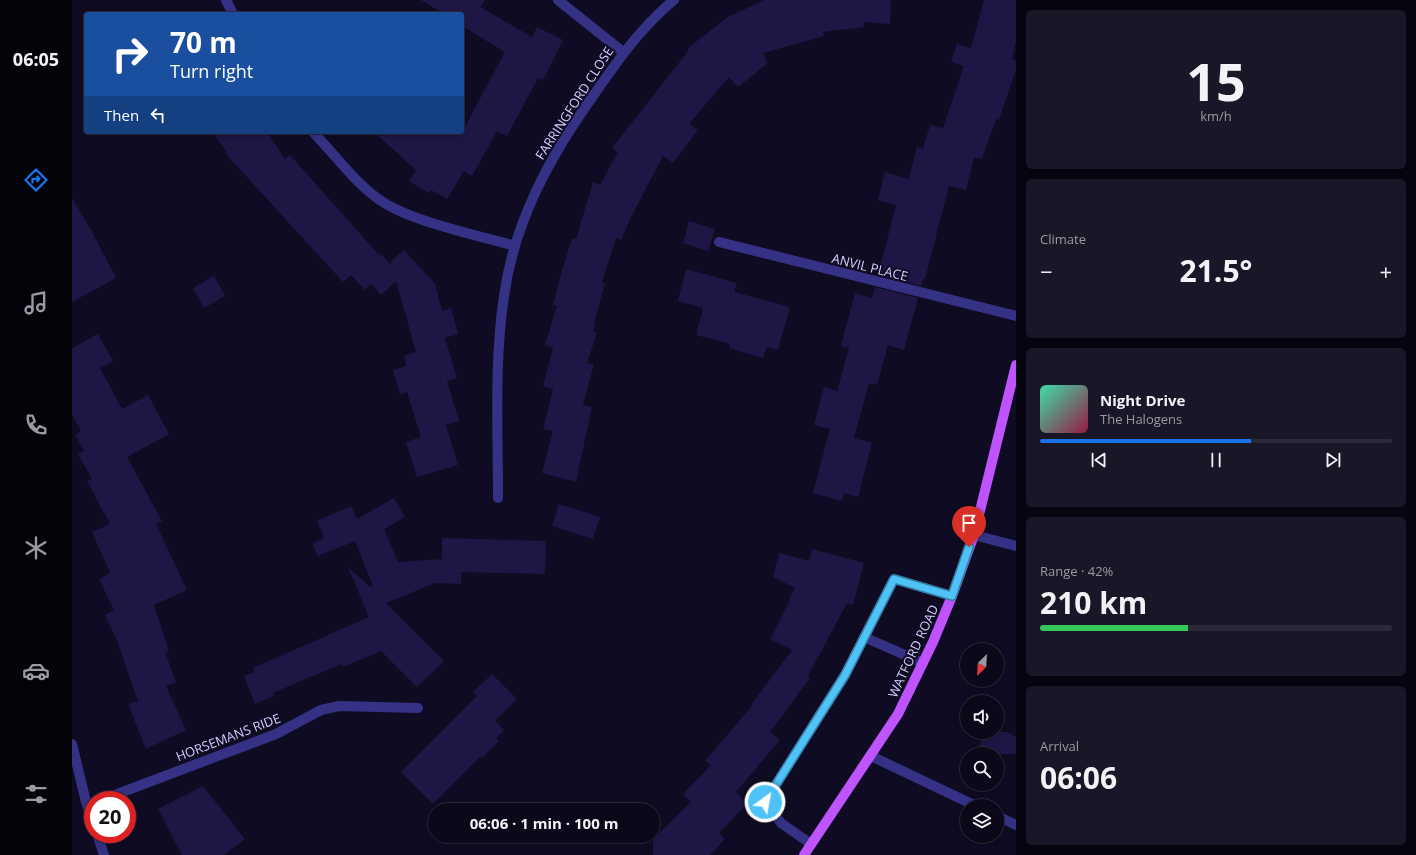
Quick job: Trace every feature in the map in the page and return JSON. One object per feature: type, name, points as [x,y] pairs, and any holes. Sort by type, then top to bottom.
[{"type":"main road","name":"WATFORD ROAD","points":[[804,855],[898,714],[923,663],[952,596],[974,535],[1016,365]]},
{"type":"street","points":[[226,0],[232,12]]},
{"type":"street","points":[[558,0],[623,52]]},
{"type":"street","name":"FARRINGFORD CLOSE","points":[[498,498],[498,355],[504,295],[515,246],[530,203],[548,164],[572,125],[623,52],[644,27],[674,0]]},
{"type":"street","points":[[315,134],[360,183],[378,199],[419,218],[515,246]]},
{"type":"street","name":"ANVIL PLACE","points":[[719,242],[1016,316]]},
{"type":"street","points":[[974,535],[1016,546]]},
{"type":"street","points":[[811,844],[781,823],[765,802],[845,675],[894,579],[952,596]]},
{"type":"street","points":[[864,637],[923,663]]},
{"type":"street","name":"HORSEMANS RIDE","points":[[125,791],[276,734],[321,710],[339,706],[418,708]]},
{"type":"street","points":[[72,744],[88,791]]},
{"type":"street","points":[[871,756],[961,799]]},
{"type":"street","points":[[1004,819],[1016,825]]},
{"type":"street","points":[[100,843],[104,855]]},
{"type":"building","points":[[421,0],[485,0],[480,7],[532,37],[537,27],[563,40],[543,80],[538,78],[507,136],[497,131],[472,176],[464,171],[447,199],[431,190],[429,193],[409,181],[416,170],[376,134],[464,134],[464,128],[505,52],[464,27],[464,12],[441,12]]},
{"type":"building","points":[[764,0],[891,0],[890,24],[863,22],[864,27],[823,32],[824,36],[763,53],[768,63],[738,87],[729,77],[689,124],[698,130],[673,163],[663,156],[631,217],[621,240],[616,238],[602,282],[605,283],[593,332],[597,333],[587,363],[594,364],[583,405],[592,407],[576,482],[542,473],[553,431],[543,429],[553,389],[543,386],[553,348],[545,345],[557,306],[553,305],[561,274],[572,238],[576,239],[593,182],[600,185],[618,152],[612,148],[689,50],[688,48],[728,17]]},
{"type":"building","points":[[984,0],[1016,0],[1016,41],[1012,59],[1016,61],[1016,70],[999,120],[996,119],[982,159],[974,157],[966,190],[949,186],[925,279],[923,279],[921,286],[878,275],[896,205],[878,200],[885,172],[909,179],[917,147],[923,149],[930,125],[943,128],[964,66],[951,62],[957,44],[971,48]]},
{"type":"building","points":[[214,134],[268,134],[285,159],[290,155],[379,255],[380,253],[392,266],[391,261],[404,250],[435,284],[442,311],[451,308],[458,334],[445,338],[457,378],[447,381],[459,421],[446,425],[458,465],[417,477],[406,442],[421,437],[407,392],[400,394],[393,370],[406,366],[404,356],[416,352],[396,281],[381,295],[371,284],[365,290],[351,275],[343,282],[225,153],[227,152]]},
{"type":"building","points":[[72,198],[116,278],[72,302]]},
{"type":"building","points":[[689,221],[715,229],[708,251],[683,243]]},
{"type":"building","points":[[686,269],[737,283],[734,292],[790,307],[778,350],[767,347],[763,358],[729,348],[730,344],[696,335],[703,308],[678,301]]},
{"type":"building","points":[[214,276],[225,296],[204,308],[193,288]]},
{"type":"building","points":[[875,287],[918,298],[904,350],[888,345],[877,385],[869,383],[854,438],[872,443],[858,497],[844,493],[842,501],[813,493],[830,429],[814,425],[824,387],[837,391],[849,348],[841,346],[855,293],[872,298]]},
{"type":"building","points":[[98,334],[113,361],[100,368],[122,409],[148,395],[169,434],[127,457],[162,521],[156,524],[187,590],[154,605],[169,651],[165,652],[176,682],[166,686],[186,730],[146,749],[128,704],[138,701],[117,641],[105,615],[114,610],[99,579],[110,573],[92,532],[110,524],[87,481],[92,479],[78,454],[84,451],[75,435],[81,431],[72,414],[72,348]]},
{"type":"building","points":[[394,498],[405,517],[384,529],[398,562],[442,559],[442,538],[546,541],[545,574],[461,572],[461,584],[435,583],[386,603],[444,661],[417,687],[381,651],[343,667],[342,664],[303,680],[273,693],[274,696],[255,704],[244,676],[254,672],[253,668],[369,617],[348,567],[370,587],[373,586],[355,541],[318,556],[312,544],[324,538],[317,521],[351,506],[357,519]]},
{"type":"building","points":[[559,504],[600,517],[593,539],[552,526]]},
{"type":"building","points":[[812,549],[864,563],[853,605],[847,603],[808,676],[810,678],[770,732],[780,740],[736,792],[747,804],[719,833],[725,839],[710,855],[653,855],[653,843],[660,843],[660,832],[691,802],[683,794],[711,765],[705,761],[752,706],[751,705],[792,650],[770,639],[795,588],[773,577],[779,553],[809,561]]},
{"type":"building","points":[[492,674],[517,699],[495,721],[504,730],[496,738],[499,741],[482,758],[481,756],[434,803],[432,803],[401,772],[477,696],[473,692]]},
{"type":"building","points":[[1004,732],[1016,737],[1016,754],[1004,754],[1004,747],[978,747],[982,739],[1004,739]]},
{"type":"building","points":[[203,786],[245,839],[224,855],[182,855],[158,809]]},
{"type":"route","points":[[765,802],[845,675],[894,579],[952,596],[969,547]]}]
